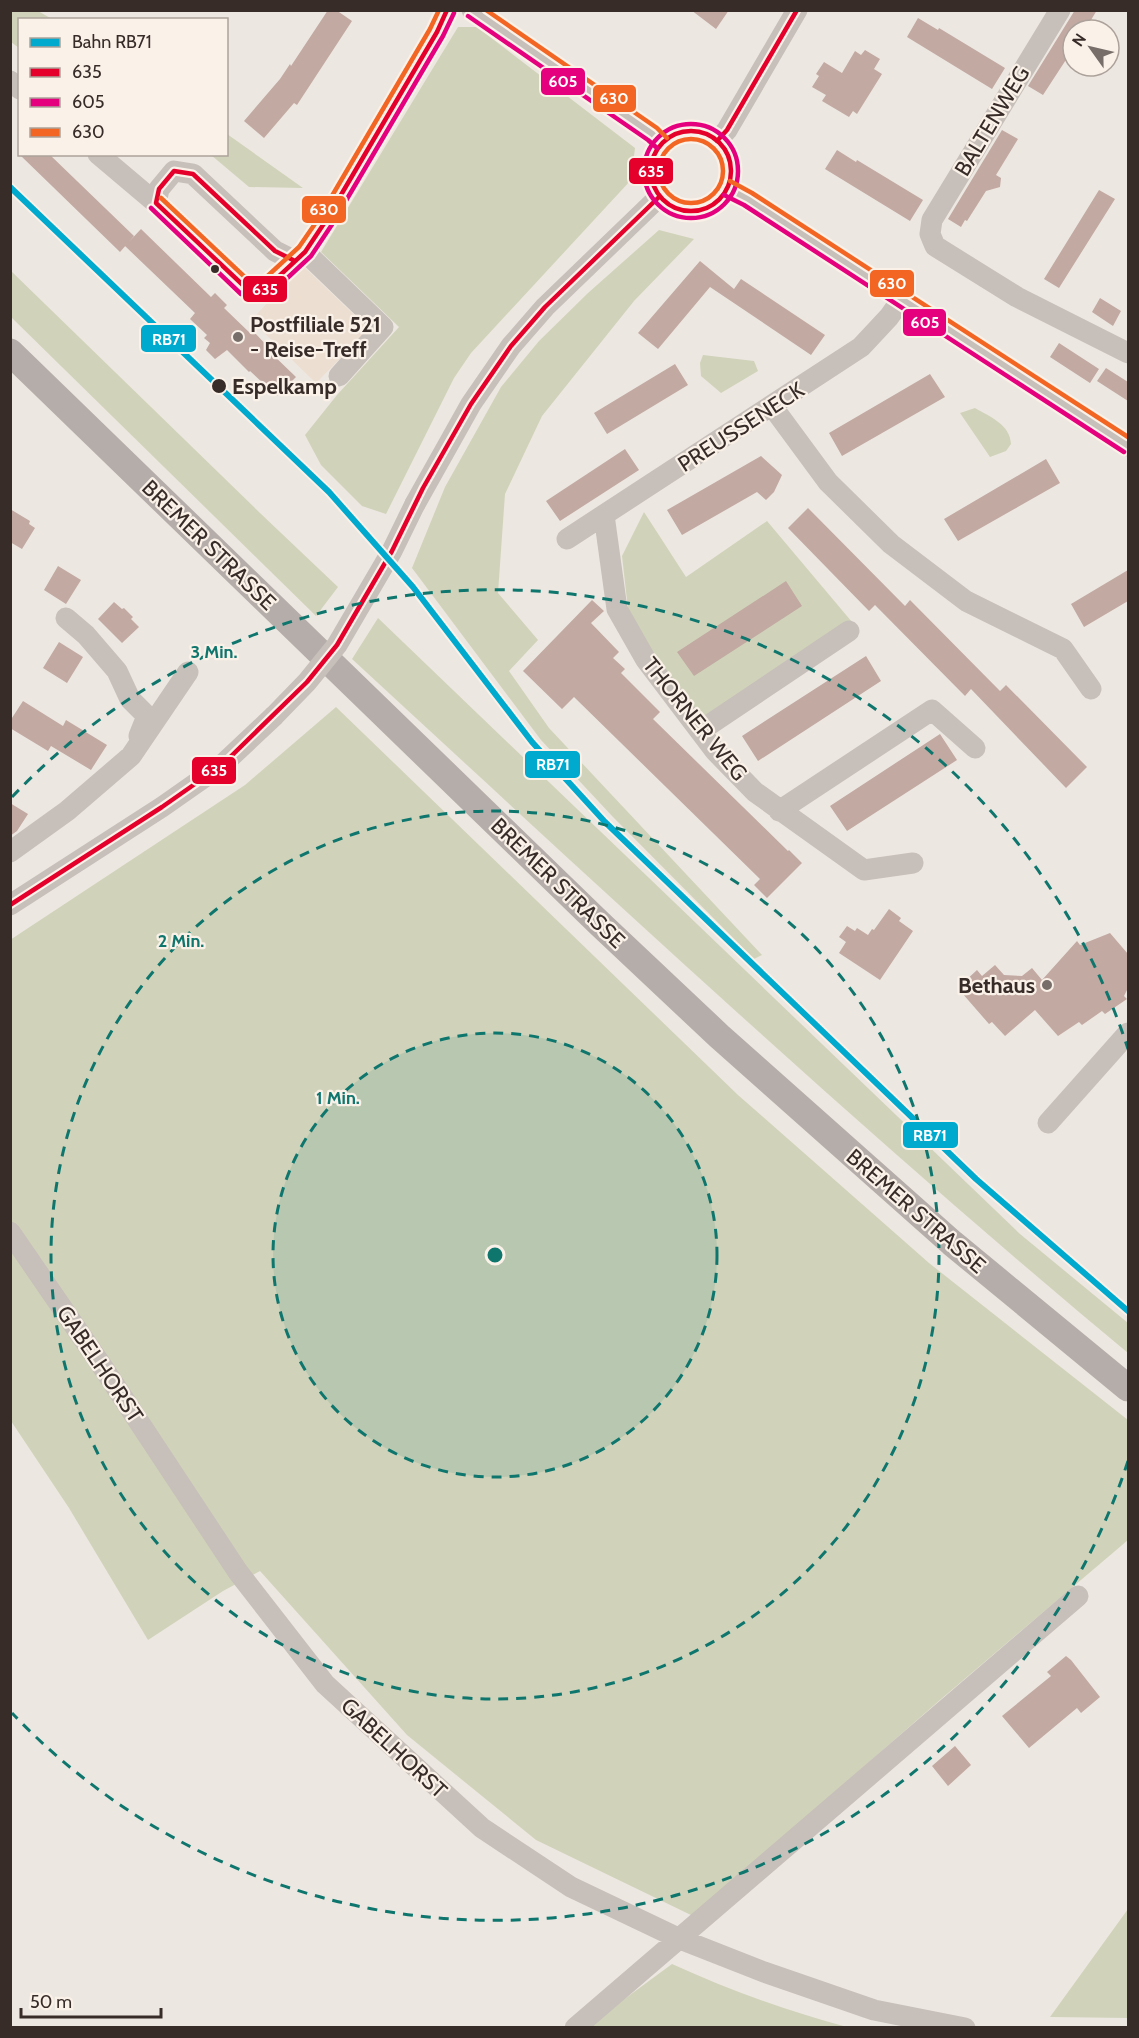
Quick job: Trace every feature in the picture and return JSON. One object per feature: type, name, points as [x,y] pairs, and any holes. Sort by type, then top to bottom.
[{"type":"main road","name":"BREMER STRASSE","points":[[10,352],[565,890],[719,1036],[952,1243],[1128,1388]]},
{"type":"street","points":[[100,156],[156,203],[246,288],[264,290],[300,257],[325,222],[437,32],[447,10]]},
{"type":"street","points":[[472,10],[653,134],[662,143]]},
{"type":"street","points":[[717,141],[727,130],[797,10]]},
{"type":"street","name":"BALTENWEG","points":[[1060,10],[932,220],[930,234],[935,246],[1017,297],[1128,353]]},
{"type":"street","points":[[689,131],[704,134],[717,141],[725,151],[730,163],[731,176],[727,188],[719,199],[709,207],[696,211],[682,211],[669,206],[659,197],[652,184],[650,170],[654,155],[662,143],[674,134],[689,131]]},
{"type":"street","points":[[156,203],[159,189],[174,171],[193,174],[275,251],[300,257],[383,327],[339,376]]},
{"type":"street","points":[[727,188],[748,199],[1128,446]]},
{"type":"street","points":[[10,905],[162,807],[222,765],[307,682],[338,645],[393,551],[415,504],[471,404],[511,346],[545,307],[659,197]]},
{"type":"street","name":"PREUSSENECK","points":[[567,539],[861,347],[889,317],[901,300]]},
{"type":"street","points":[[772,406],[828,482],[891,544],[966,601],[1063,650],[1091,689]]},
{"type":"street","name":"THORNER WEG","points":[[604,515],[617,609],[646,660],[715,751],[754,792],[864,870],[913,863]]},
{"type":"street","points":[[66,618],[86,635],[117,671],[130,699],[147,716],[131,756]]},
{"type":"street","points":[[699,731],[849,631]]},
{"type":"street","points":[[10,852],[67,811],[131,756],[188,672]]},
{"type":"street","points":[[779,811],[932,710],[975,748]]},
{"type":"street","points":[[1048,1123],[1128,1033]]},
{"type":"street","name":"GABELHORST","points":[[10,1232],[238,1572],[325,1684],[482,1828],[571,1887],[680,1939],[764,1972],[874,2010],[964,2028]]},
{"type":"street","points":[[575,2028],[1078,1596]]},
{"type":"green space","points":[[10,11],[38,11],[50,18],[18,18],[18,47],[11,42]]},
{"type":"green space","points":[[458,27],[477,27],[635,148],[631,180],[471,353],[454,378],[386,514],[362,506],[321,465],[305,435],[337,395],[399,327],[321,252]]},
{"type":"green space","points":[[228,135],[303,188],[249,187],[212,156],[228,156]]},
{"type":"green space","points":[[659,230],[694,239],[634,301],[542,416],[505,494],[498,593],[538,640],[509,671],[549,728],[762,955],[754,959],[613,817],[541,740],[412,568],[445,487],[501,387],[539,341],[588,293]]},
{"type":"green space","points":[[10,270],[338,587],[316,616],[11,317]]},
{"type":"green space","points":[[703,355],[754,361],[758,371],[721,393],[701,376],[700,363]]},
{"type":"green space","points":[[975,408],[998,422],[1007,431],[1011,444],[1006,451],[990,457],[960,413]]},
{"type":"green space","points":[[644,512],[686,577],[767,521],[852,622],[702,723],[652,653],[628,609],[622,556]]},
{"type":"green space","points":[[378,618],[1020,1234],[1128,1323],[1128,1353],[832,1098],[352,659]]},
{"type":"green space","points":[[336,707],[738,1095],[929,1263],[1128,1420],[1128,1540],[940,1700],[693,1916],[536,1840],[407,1735],[260,1571],[223,1591],[148,1640],[69,1508],[11,1421],[10,940],[245,785]]},
{"type":"green space","points":[[1128,1909],[1128,2018],[1050,2017]]},
{"type":"green space","points":[[672,1964],[758,1999],[847,2027],[585,2028]]},
{"type":"shaded area","points":[[303,266],[369,329],[316,383],[251,320]]},
{"type":"building","points":[[328,10],[336,10],[352,21],[297,105],[294,103],[264,138],[244,121],[290,64],[291,66]]},
{"type":"building","points":[[691,10],[729,10],[716,29]]},
{"type":"building","points":[[1075,10],[1097,10],[1092,18],[1070,18]]},
{"type":"building","points":[[918,18],[1005,68],[992,89],[907,37]]},
{"type":"building","points":[[1061,33],[1061,67],[1043,95],[1028,86]]},
{"type":"building","points":[[865,50],[880,59],[874,69],[882,74],[857,114],[853,111],[849,117],[822,101],[826,95],[812,87],[819,76],[816,74],[824,62],[842,73],[855,51],[861,55]]},
{"type":"building","points":[[1002,130],[1018,139],[996,175],[1001,178],[1000,187],[986,191],[961,227],[948,219]]},
{"type":"building","points":[[837,150],[923,200],[910,221],[825,169]]},
{"type":"building","points":[[21,156],[51,156],[134,236],[120,252]]},
{"type":"building","points":[[1099,190],[1115,199],[1059,288],[1044,279]]},
{"type":"building","points":[[141,229],[211,297],[215,293],[227,305],[224,308],[251,334],[253,331],[271,350],[269,351],[296,377],[277,396],[227,350],[215,359],[206,350],[210,343],[204,338],[207,335],[190,319],[195,313],[125,246]]},
{"type":"building","points":[[700,261],[734,289],[741,279],[825,335],[811,355],[710,287],[658,349],[638,333]]},
{"type":"building","points":[[1100,298],[1121,311],[1113,326],[1092,312]]},
{"type":"building","points":[[1059,343],[1099,369],[1090,383],[1050,357]]},
{"type":"building","points":[[675,364],[688,385],[607,434],[594,413]]},
{"type":"building","points":[[1106,368],[1128,382],[1128,401],[1097,381]]},
{"type":"building","points":[[930,374],[945,397],[842,456],[829,433]]},
{"type":"building","points":[[625,449],[639,470],[560,521],[546,501]]},
{"type":"building","points":[[761,456],[782,475],[774,492],[766,500],[757,492],[682,535],[667,510]]},
{"type":"building","points":[[1046,459],[1060,483],[958,541],[944,519]]},
{"type":"building","points":[[808,508],[905,606],[910,600],[1000,691],[1006,685],[1087,767],[1066,788],[971,689],[965,696],[875,605],[869,611],[788,528]]},
{"type":"building","points":[[10,509],[30,521],[29,524],[35,528],[22,549],[10,542]]},
{"type":"building","points":[[58,566],[81,580],[66,604],[44,590]]},
{"type":"building","points":[[1128,570],[1128,601],[1084,627],[1071,604]]},
{"type":"building","points":[[786,581],[802,606],[694,676],[677,652]]},
{"type":"building","points":[[592,600],[604,611],[591,623],[619,652],[613,658],[625,669],[621,673],[660,712],[653,719],[802,863],[767,898],[754,885],[760,879],[574,697],[562,709],[523,671]]},
{"type":"building","points":[[114,602],[133,617],[131,619],[139,627],[122,643],[98,619]]},
{"type":"building","points":[[59,642],[83,657],[67,683],[43,668]]},
{"type":"building","points":[[866,656],[881,681],[758,761],[742,736]]},
{"type":"building","points":[[23,701],[63,726],[66,720],[107,745],[91,770],[51,746],[48,751],[10,728],[10,721]]},
{"type":"building","points":[[940,734],[957,760],[847,831],[830,806]]},
{"type":"building","points":[[10,803],[28,814],[17,831],[10,836]]},
{"type":"building","points":[[889,909],[901,918],[899,921],[913,931],[880,980],[839,953],[846,942],[839,937],[847,926],[855,931],[857,928],[868,935]]},
{"type":"building","name":"Bethaus","points":[[1110,933],[1128,954],[1128,988],[1124,996],[1127,999],[1105,1014],[1102,1011],[1082,1025],[1079,1022],[1058,1036],[1035,1010],[1005,1036],[992,1022],[989,1024],[962,993],[968,989],[963,983],[977,970],[982,976],[995,965],[1004,975],[1022,976],[1032,968],[1042,980],[1077,941],[1080,945]]},
{"type":"building","points":[[1066,1656],[1100,1697],[1081,1713],[1077,1708],[1029,1748],[1002,1716],[1051,1676],[1047,1672]]},
{"type":"building","points":[[955,1746],[971,1765],[948,1786],[932,1766]]},
{"type":"rail line","name":"RB71","points":[[10,187],[329,492],[413,587],[532,742],[605,822],[976,1179],[1128,1311]]},
{"type":"transit line","name":"630","points":[[161,198],[249,281],[261,282],[299,247],[319,218],[439,10]]},
{"type":"transit line","name":"635","points":[[295,261],[275,251],[193,174],[174,171],[159,189],[156,203],[246,288],[264,290],[305,252],[325,222],[437,32],[447,10]]},
{"type":"transit line","name":"630","points":[[486,10],[657,128],[667,138]]},
{"type":"transit line","name":"635","points":[[717,141],[727,130],[797,10]]},
{"type":"transit line","name":"605","points":[[151,208],[241,294],[268,296],[311,256],[331,226],[443,36],[454,13]]},
{"type":"transit line","name":"605","points":[[468,16],[657,148]]},
{"type":"transit line","name":"605","points":[[691,124],[709,127],[724,138],[735,153],[738,171],[735,189],[724,204],[709,215],[691,218],[673,215],[658,204],[647,189],[644,171],[647,153],[658,138],[673,127],[691,124]]},
{"type":"transit line","name":"635","points":[[691,131],[706,134],[719,143],[728,156],[731,171],[728,186],[719,199],[706,208],[691,211],[676,208],[663,199],[654,186],[651,171],[654,156],[663,143],[676,134],[691,131]]},
{"type":"transit line","name":"630","points":[[685,139],[697,139],[714,148],[721,159],[723,171],[721,183],[714,194],[697,203],[685,203],[673,198],[664,189],[659,177],[659,165],[664,153],[673,144],[685,139]]},
{"type":"transit line","name":"630","points":[[730,181],[752,193],[1128,437]]},
{"type":"transit line","name":"605","points":[[724,195],[744,205],[1124,452]]},
{"type":"transit line","name":"635","points":[[10,905],[162,807],[222,765],[307,682],[337,645],[392,551],[423,488],[471,404],[511,346],[545,307],[659,197]]},
{"type":"place","name":"Postfiliale 521 - Reise-Treff","points":[[238,337]]},
{"type":"place","name":"Espelkamp","points":[[219,386]]},
{"type":"place","name":"Bethaus","points":[[1047,985]]}]
